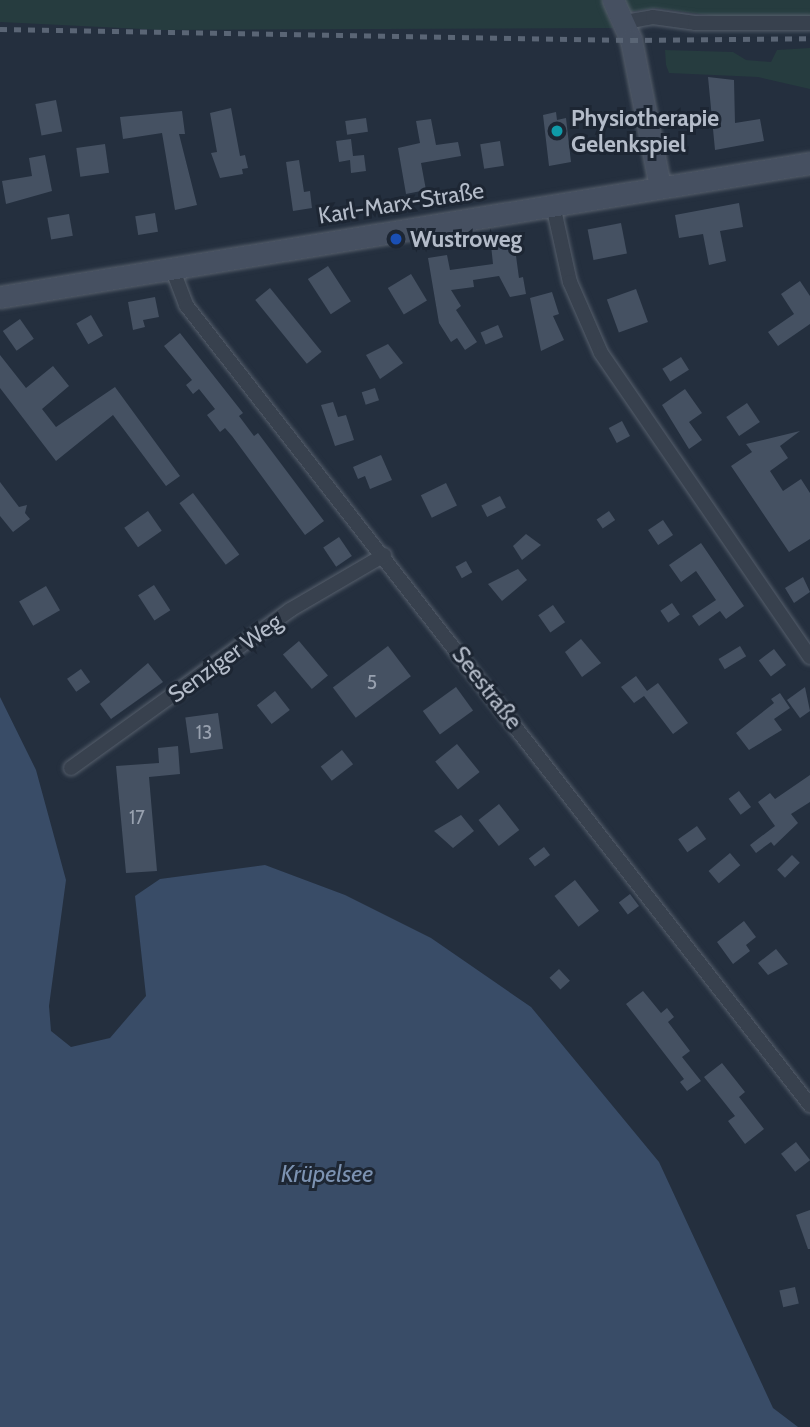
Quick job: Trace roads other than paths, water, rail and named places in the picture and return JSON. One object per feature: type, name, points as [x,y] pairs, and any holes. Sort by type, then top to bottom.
[{"type":"street","points":[[613,0],[625,22],[660,187]]},
{"type":"street","points":[[625,22],[653,16],[695,23],[810,23]]},
{"type":"street","name":"Karl-Marx-Straße","points":[[0,297],[810,163]]},
{"type":"street","points":[[553,205],[570,282],[601,353],[810,657]]},
{"type":"street","name":"Seestraße","points":[[172,268],[186,304],[810,1105]]},
{"type":"street","name":"Senziger Weg","points":[[71,768],[290,610],[384,555]]},
{"type":"water","name":"Krüpelsee","points":[[0,697],[36,770],[66,880],[49,1006],[51,1031],[71,1047],[110,1038],[146,996],[135,896],[160,879],[265,865],[345,895],[431,938],[531,1007],[659,1162],[773,1408],[798,1427],[0,1427]]},
{"type":"railway","points":[[0,29],[631,40],[810,38]]},
{"type":"place","name":"Physiotherapie Gelenkspiel","points":[[557,131]]},
{"type":"place","name":"Wustroweg","points":[[396,239]]}]
